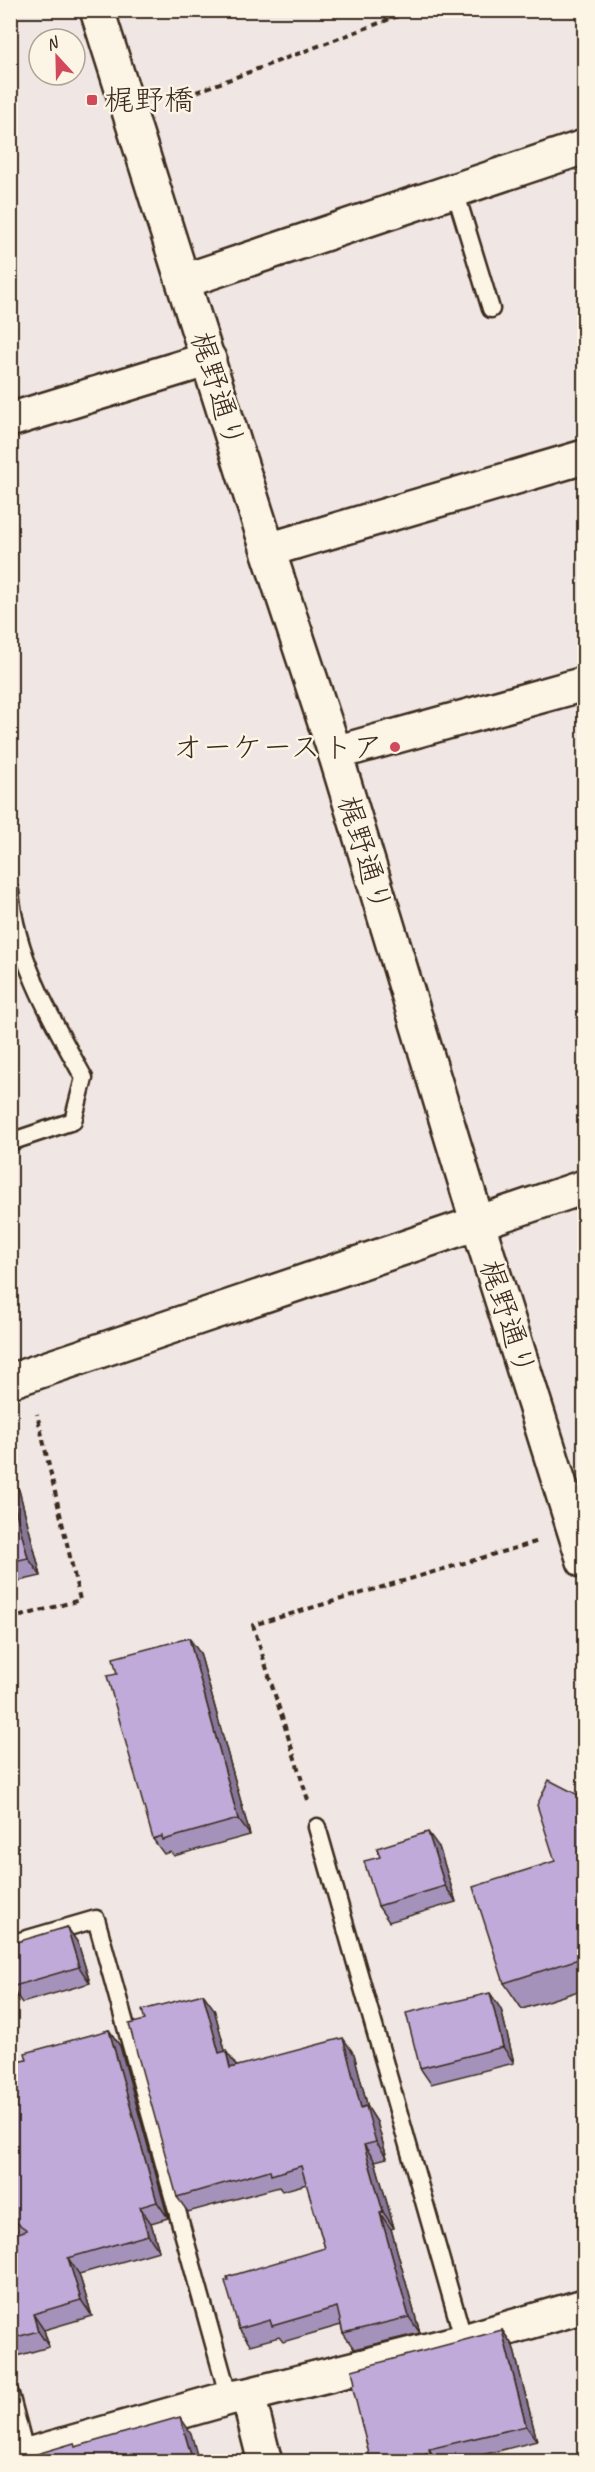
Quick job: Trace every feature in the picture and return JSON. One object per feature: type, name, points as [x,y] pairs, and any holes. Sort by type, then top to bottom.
[{"type":"street","name":"梶野通り","points":[[97,10],[268,550],[335,753],[478,1224],[585,1561]]},
{"type":"street","points":[[184,281],[585,147]]},
{"type":"street","points":[[10,420],[209,359]]},
{"type":"street","points":[[268,550],[585,457]]},
{"type":"street","points":[[335,753],[585,684]]},
{"type":"street","points":[[19,1378],[585,1187]]},
{"type":"street","points":[[18,2457],[239,2396],[464,2341],[585,2306]]},
{"type":"street","points":[[239,2396],[266,2462]]},
{"type":"lane","points":[[455,191],[491,309]]},
{"type":"lane","points":[[10,891],[12,909],[38,993],[84,1078],[73,1122],[10,1142]]},
{"type":"lane","points":[[317,1827],[464,2341]]},
{"type":"lane","points":[[10,1944],[96,1919],[239,2396]]},
{"type":"lane","points":[[10,2394],[18,2457]]},
{"type":"path","points":[[130,117],[414,10]]},
{"type":"path","points":[[10,1619],[80,1600],[19,1378]]},
{"type":"path","points":[[317,1827],[253,1625],[574,1530]]},
{"type":"building","points":[[10,1489],[28,1558],[10,1562]]},
{"type":"building","points":[[189,1638],[238,1819],[163,1840],[162,1836],[153,1839],[107,1676],[117,1674],[113,1658]]},
{"type":"building","points":[[549,1780],[580,1796],[585,1794],[585,1957],[504,1983],[473,1887],[555,1861],[537,1805]]},
{"type":"building","points":[[428,1832],[445,1886],[378,1906],[364,1861],[380,1857],[377,1848]]},
{"type":"building","points":[[67,1927],[79,1967],[11,1987],[10,1944]]},
{"type":"building","points":[[490,1993],[503,2047],[420,2068],[406,2013]]},
{"type":"building","points":[[203,1994],[219,2053],[226,2051],[230,2068],[343,2038],[361,2108],[366,2106],[376,2142],[364,2145],[409,2317],[343,2333],[337,2307],[272,2326],[270,2320],[239,2329],[225,2281],[228,2280],[227,2277],[325,2248],[301,2166],[271,2175],[270,2170],[177,2197],[129,2024],[145,2020],[142,2010]]},
{"type":"building","points":[[109,2030],[157,2202],[140,2207],[148,2235],[68,2258],[81,2300],[33,2314],[38,2331],[10,2339],[10,2236],[27,2230],[10,2218],[10,2063],[27,2060],[25,2053]]},
{"type":"building","points":[[502,2330],[526,2426],[429,2449],[430,2453],[399,2462],[371,2462],[352,2385],[355,2384],[352,2370]]},
{"type":"building","points":[[180,2417],[193,2462],[10,2462],[74,2443],[75,2447]]},
{"type":"place","name":"梶野橋","points":[[92,100]]},
{"type":"place","name":"オーケーストア","points":[[395,747]]}]
